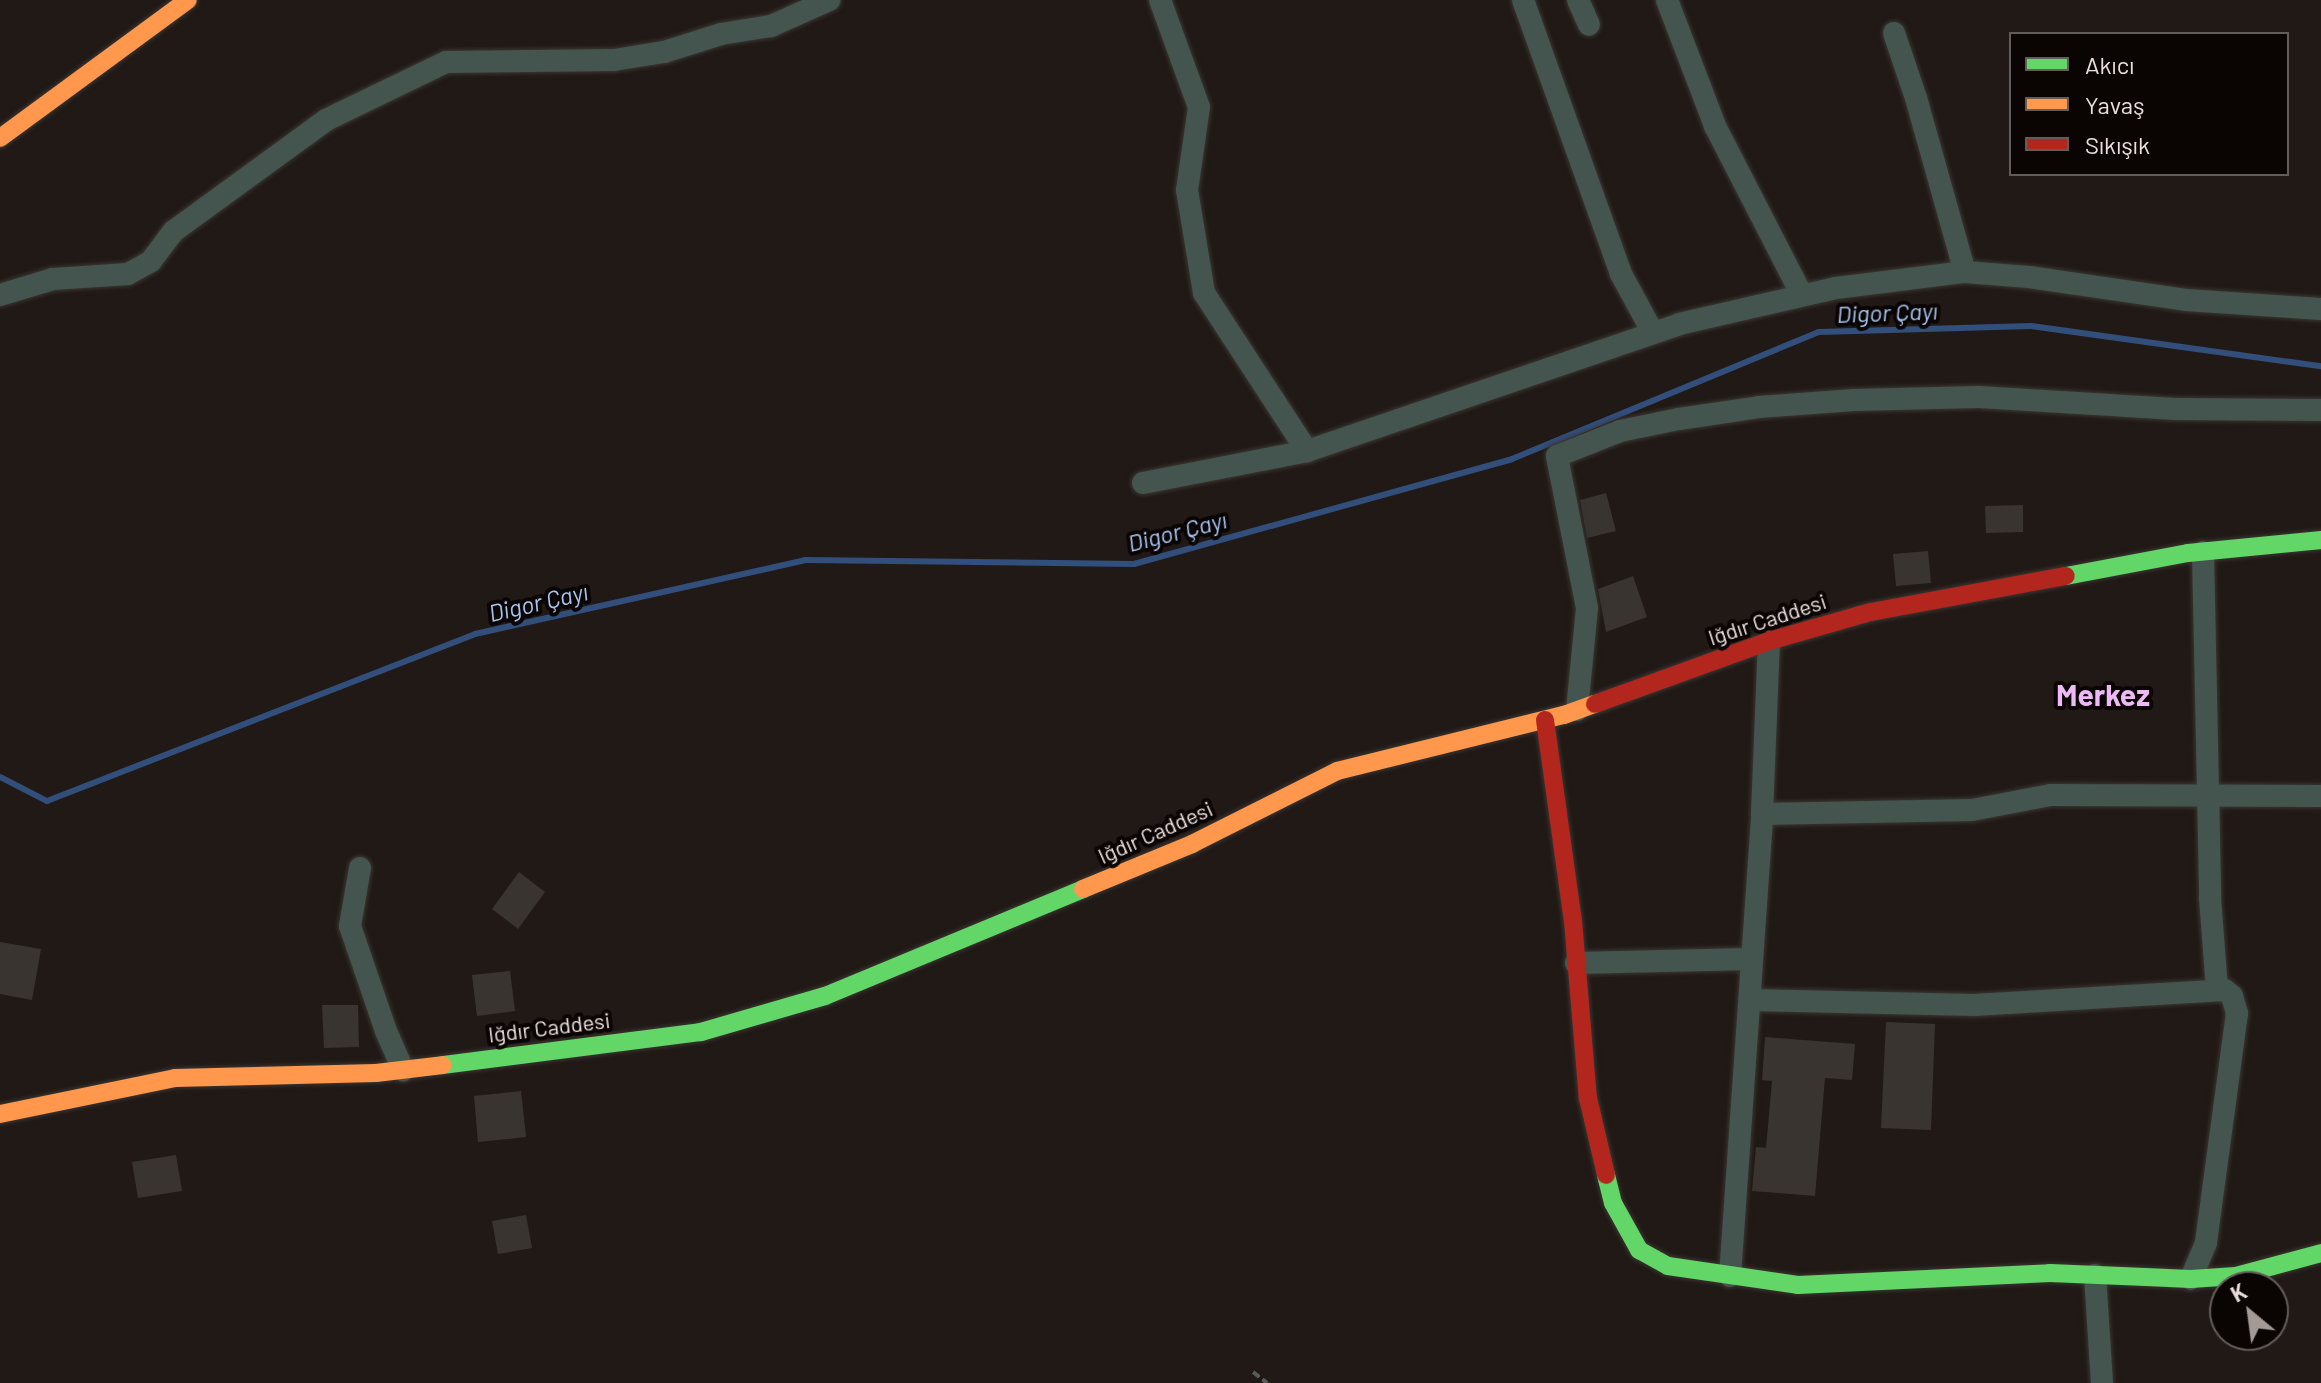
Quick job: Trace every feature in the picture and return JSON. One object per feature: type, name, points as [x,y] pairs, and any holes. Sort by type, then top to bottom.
[{"type":"street","points":[[0,138],[188,0]]},
{"type":"street","points":[[0,295],[53,279],[128,274],[151,261],[174,231],[326,120],[446,62],[614,60],[639,56],[721,34],[771,26],[829,0]]},
{"type":"street","points":[[1160,0],[1199,107],[1187,190],[1204,293],[1307,451]]},
{"type":"street","points":[[1523,0],[1621,274],[1653,333]]},
{"type":"street","points":[[1578,0],[1589,25]]},
{"type":"street","points":[[1667,0],[1715,126],[1802,295]]},
{"type":"street","points":[[1894,33],[1916,98],[1965,272]]},
{"type":"street","points":[[1143,483],[1307,451],[1653,333],[1802,295],[1965,272],[2029,277],[2186,300],[2321,309]]},
{"type":"street","points":[[1577,710],[1587,608],[1557,456],[1620,431],[1679,419],[1759,407],[1854,400],[1979,397],[2176,409],[2321,410]]},
{"type":"street","name":"Iğdır Caddesi","points":[[0,1114],[175,1078],[403,1070],[701,1032],[825,996],[1192,844],[1337,771],[1545,720],[1769,641],[1871,612],[2203,552],[2321,540]]},
{"type":"street","points":[[2203,552],[2207,797],[2217,990]]},
{"type":"street","points":[[1730,1276],[1751,1000],[1749,959],[1762,814],[1769,641]]},
{"type":"street","points":[[1545,720],[1576,963],[1588,1098],[1613,1203],[1639,1250],[1668,1266],[1798,1285],[2050,1273],[2191,1279],[2236,1276],[2321,1253]]},
{"type":"street","points":[[1762,814],[1972,810],[2051,795],[2321,796]]},
{"type":"street","points":[[360,868],[350,926],[386,1031],[403,1070]]},
{"type":"street","points":[[1576,963],[1749,959]]},
{"type":"street","points":[[1751,1000],[1974,1005],[2225,990],[2232,996],[2237,1013],[2206,1243],[2191,1279]]},
{"type":"street","points":[[2095,1275],[2102,1383]]},
{"type":"path","points":[[1253,1372],[1267,1383]]},
{"type":"building","points":[[1606,493],[1616,531],[1587,538],[1580,500]]},
{"type":"building","points":[[2023,505],[2023,532],[1986,533],[1985,506]]},
{"type":"building","points":[[1928,551],[1931,583],[1896,586],[1893,554]]},
{"type":"building","points":[[1633,576],[1647,617],[1606,632],[1598,589]]},
{"type":"building","points":[[519,872],[545,892],[518,929],[492,909]]},
{"type":"building","points":[[0,942],[41,949],[32,1000],[0,994]]},
{"type":"building","points":[[510,971],[515,1011],[477,1016],[472,975]]},
{"type":"building","points":[[322,1005],[358,1005],[359,1047],[324,1048]]},
{"type":"building","points":[[1886,1022],[1935,1024],[1931,1130],[1881,1128]]},
{"type":"building","points":[[1765,1037],[1855,1044],[1852,1080],[1825,1078],[1815,1196],[1752,1191],[1756,1147],[1766,1148],[1772,1081],[1762,1080]]},
{"type":"building","points":[[521,1091],[526,1137],[478,1142],[474,1096]]},
{"type":"building","points":[[176,1155],[182,1191],[138,1198],[132,1162]]},
{"type":"building","points":[[526,1215],[532,1248],[498,1254],[492,1221]]},
{"type":"waterway","name":"Digor Çayı","points":[[0,777],[47,801],[475,634],[806,560],[1134,564],[1512,459],[1819,332],[2031,326],[2321,366]]},
{"type":"traffic: fast","points":[[2066,576],[2188,553],[2321,540]]},
{"type":"traffic: fast","points":[[443,1065],[701,1032],[825,996],[1083,889]]},
{"type":"traffic: fast","points":[[1606,1175],[1613,1203],[1639,1250],[1668,1266],[1798,1285],[2050,1273],[2191,1279],[2236,1276],[2321,1253]]},
{"type":"traffic: slow","points":[[0,138],[188,0]]},
{"type":"traffic: slow","points":[[1083,889],[1192,844],[1337,771],[1564,715],[1595,704]]},
{"type":"traffic: slow","points":[[0,1114],[175,1078],[376,1073],[443,1065]]},
{"type":"traffic: jam","points":[[1595,704],[1769,641],[1871,612],[2066,576]]},
{"type":"traffic: jam","points":[[1545,720],[1573,921],[1588,1098],[1606,1175]]},
{"type":"district","name":"Merkez","points":[[2103,694]]}]
